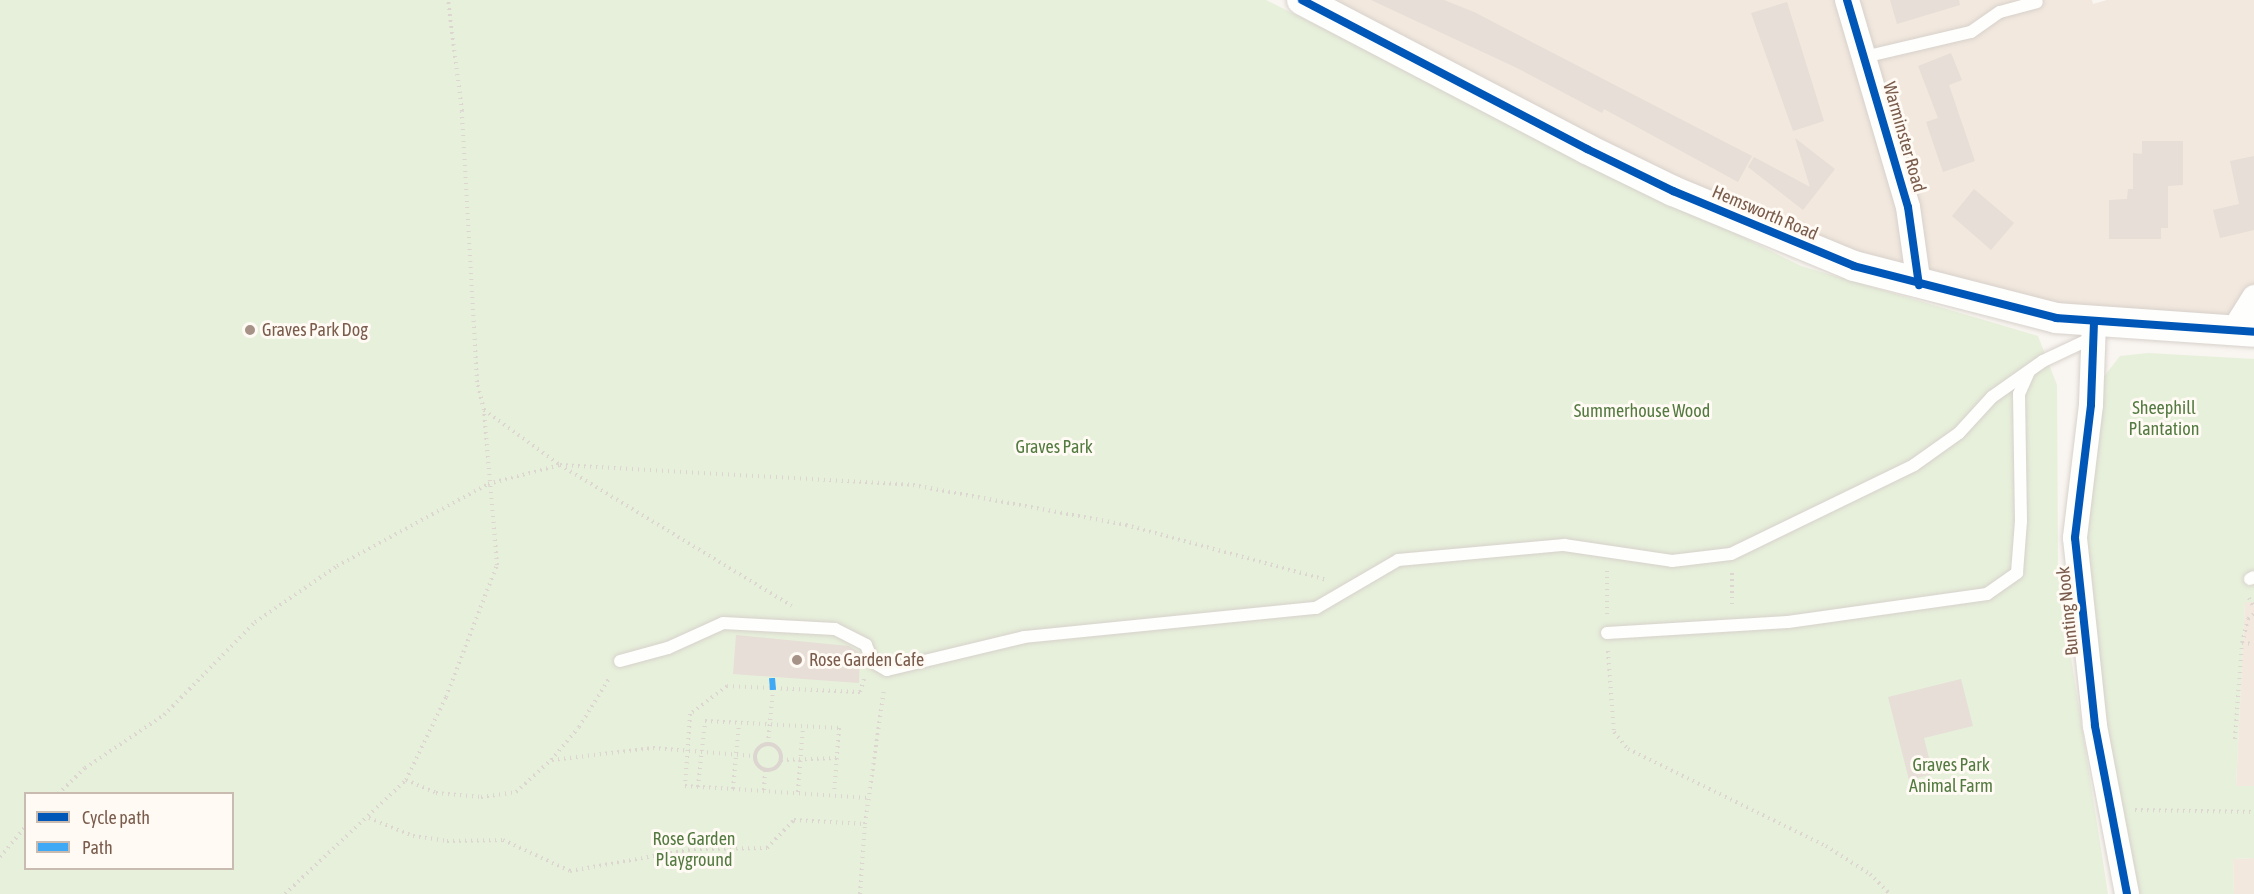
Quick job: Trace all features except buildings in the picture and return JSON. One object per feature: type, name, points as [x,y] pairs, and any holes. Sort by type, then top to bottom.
[{"type":"street","name":"Hemsworth Road","points":[[1302,0],[1673,191],[1836,259],[1919,285],[2094,330],[2243,331],[2254,297]]},
{"type":"street","name":"Warminster Road","points":[[1847,0],[1908,207],[1919,285]]},
{"type":"street","name":"Bunting Nook","points":[[2094,330],[2091,405],[2075,538],[2095,726],[2127,894]]},
{"type":"lane","points":[[1864,57],[1971,32],[2000,12],[2037,2]]},
{"type":"lane","points":[[620,661],[668,648],[723,623],[835,629],[866,645],[873,662],[887,670],[1024,637],[1316,608],[1398,560],[1564,544],[1672,561],[1731,554],[1914,465],[1959,433],[1992,398],[2059,351],[2094,330]]},
{"type":"lane","points":[[1607,633],[1788,622],[1987,594],[2017,573],[2019,394],[2030,371]]},
{"type":"path","points":[[285,894],[369,818],[406,780],[446,697],[497,565],[488,484],[484,410],[477,382],[462,111],[448,0]]},
{"type":"path","points":[[484,410],[560,465],[720,560],[770,596],[835,629]]},
{"type":"path","points":[[60,792],[85,768],[164,715],[255,622],[336,566],[488,484],[560,465],[913,485],[1126,525],[1351,586]]},
{"type":"path","points":[[1731,554],[1733,625]]},
{"type":"path","points":[[2235,739],[2242,643],[2248,619],[2254,614]]},
{"type":"path","points":[[2242,643],[2254,644]]},
{"type":"path","points":[[406,780],[436,794],[481,797],[516,792],[551,760],[579,727],[620,661]]},
{"type":"path","points":[[870,798],[834,793],[685,786],[690,714],[726,686],[773,690],[860,692],[873,662]]},
{"type":"path","points":[[860,894],[865,824],[887,670]]},
{"type":"path","points":[[768,744],[773,690]]},
{"type":"path","points":[[698,787],[705,722],[739,723],[839,728],[834,793]]},
{"type":"path","points":[[733,789],[739,723]]},
{"type":"path","points":[[798,792],[803,726]]},
{"type":"path","points":[[768,744],[777,748],[781,760],[774,769],[765,770],[757,766],[754,756],[758,747],[768,744]]},
{"type":"path","points":[[1628,749],[1826,846],[1870,874],[1890,894]]},
{"type":"path","points":[[551,760],[601,752],[686,750],[754,756]]},
{"type":"path","points":[[781,760],[837,758]]},
{"type":"path","points":[[764,790],[765,770]]},
{"type":"path","points":[[2110,809],[2254,812]]},
{"type":"path","points":[[369,818],[413,836],[447,841],[503,840],[570,871],[694,849],[767,848],[794,819],[865,824]]},
{"type":"path","points":[[0,857],[24,828]]},
{"type":"shaded area","points":[[1302,0],[2092,0],[2093,4],[2107,0],[2254,0],[2254,310],[2243,321],[1984,302],[1587,149]]},
{"type":"shaded area","points":[[2245,602],[2254,602],[2254,786],[2236,786]]},
{"type":"shaded area","points":[[2254,858],[2254,894],[2234,894],[2233,859]]},
{"type":"green space","name":"Graves Park","points":[[0,0],[1266,0],[1801,266],[2038,336],[2057,385],[2058,574],[2108,894],[0,894]]},
{"type":"green space","name":"Sheephill Plantation","points":[[2148,353],[2254,359],[2254,602],[2245,602],[2236,786],[2254,786],[2254,858],[2233,859],[2234,894],[2138,894],[2105,714],[2083,541],[2102,379],[2120,356]]},
{"type":"marked path","points":[[772,678],[773,690]]},
{"type":"cycle path","points":[[1302,0],[1587,149],[1673,191],[1854,266],[2056,318],[2254,332]]},
{"type":"cycle path","points":[[1847,0],[1908,207],[1919,285]]},
{"type":"cycle path","points":[[2094,322],[2091,405],[2075,538],[2095,726],[2127,894]]},
{"type":"place","name":"Graves Park Dog","points":[[250,330]]},
{"type":"place","name":"Rose Garden Cafe","points":[[797,660]]},
{"type":"park label","name":"Summerhouse Wood","points":[[1642,411]]},
{"type":"park label","name":"Graves Park Animal Farm","points":[[1951,776]]},
{"type":"park label","name":"Rose Garden Playground","points":[[694,850]]}]
